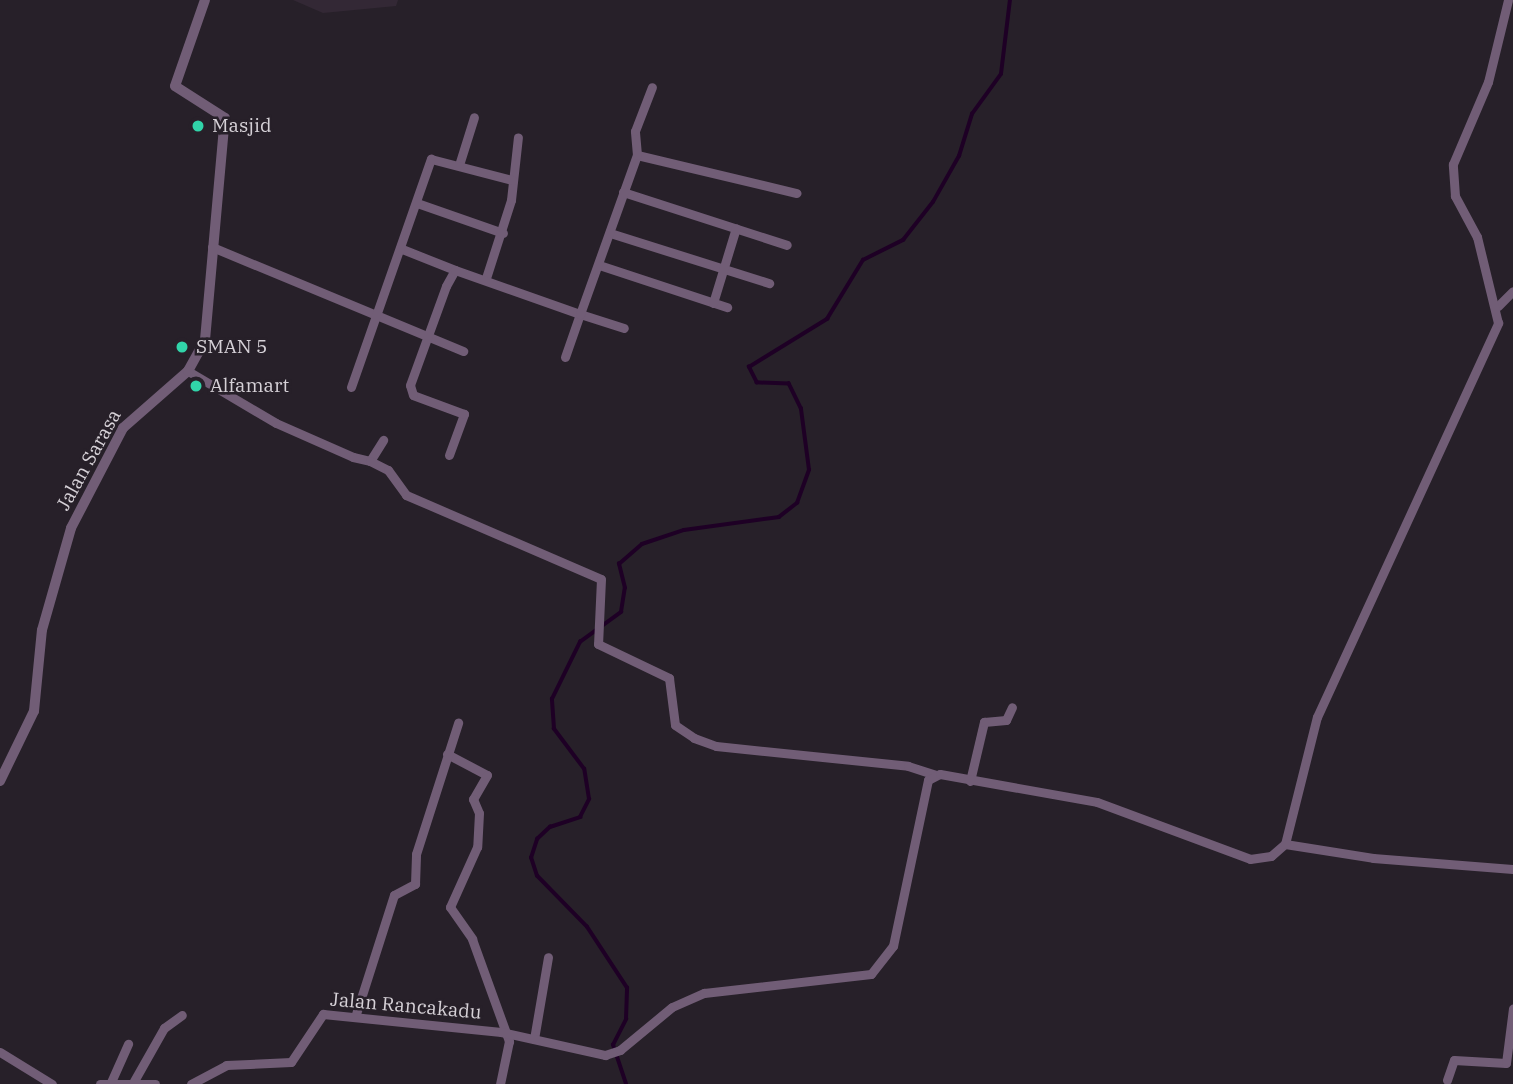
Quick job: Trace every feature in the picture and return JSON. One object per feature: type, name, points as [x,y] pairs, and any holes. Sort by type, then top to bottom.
[{"type":"street","name":"Jalan Sarasa","points":[[0,780],[34,710],[42,630],[71,528],[123,428],[188,371],[206,333],[225,118],[175,86],[205,0]]},
{"type":"street","points":[[188,371],[276,423],[388,470],[406,495],[601,579],[598,644],[669,678],[675,724],[694,738],[716,747],[908,766],[934,775],[1097,802],[1250,859],[1266,859],[1285,844],[1317,717],[1436,464],[1498,323],[1497,306],[1477,237],[1455,196],[1453,164],[1488,82],[1508,0]]},
{"type":"street","points":[[565,357],[636,155],[635,131],[652,88]]},
{"type":"street","points":[[459,165],[474,117]]},
{"type":"street","points":[[486,278],[503,233],[518,137]]},
{"type":"street","points":[[636,155],[797,193]]},
{"type":"street","points":[[351,387],[402,249],[430,159],[512,180]]},
{"type":"street","points":[[623,192],[787,245]]},
{"type":"street","points":[[416,204],[503,233]]},
{"type":"street","points":[[713,303],[736,228]]},
{"type":"street","points":[[610,233],[769,283]]},
{"type":"street","points":[[212,247],[463,351]]},
{"type":"street","points":[[402,249],[624,328]]},
{"type":"street","points":[[599,265],[727,307]]},
{"type":"street","points":[[449,455],[464,414],[410,390],[424,337],[455,270]]},
{"type":"street","points":[[1497,306],[1513,291]]},
{"type":"street","points":[[370,461],[383,440]]},
{"type":"street","points":[[970,781],[984,722],[1006,720],[1012,707]]},
{"type":"street","points":[[355,1017],[394,895],[415,884],[416,854],[458,723]]},
{"type":"street","points":[[447,754],[487,775],[473,799],[477,847],[450,907],[472,939],[501,1032],[509,1048],[500,1084]]},
{"type":"street","name":"Jalan Rancakadu","points":[[191,1084],[226,1065],[291,1062],[323,1014],[501,1032],[605,1055],[620,1051],[672,1007],[704,993],[833,982],[878,970],[899,931],[934,775]]},
{"type":"street","points":[[1285,844],[1373,858],[1513,869]]},
{"type":"street","points":[[534,1039],[548,957]]},
{"type":"street","points":[[1447,1080],[1455,1060],[1506,1063],[1513,1008]]},
{"type":"street","points":[[134,1081],[164,1028],[182,1015]]},
{"type":"street","points":[[111,1082],[128,1044]]},
{"type":"street","points":[[0,1052],[52,1084]]},
{"type":"street","points":[[100,1084],[134,1081],[155,1084]]},
{"type":"shaded area","points":[[293,0],[398,0],[396,6],[323,13]]},
{"type":"waterway","points":[[626,1084],[613,1045],[626,1019],[627,988],[587,927],[537,876],[531,858],[537,839],[550,827],[580,817],[589,799],[584,769],[554,729],[552,699],[580,642],[621,612],[625,588],[619,564],[642,544],[684,530],[779,517],[797,503],[809,470],[801,409],[789,384],[757,383],[749,367],[827,319],[863,260],[903,240],[933,202],[959,156],[972,114],[1001,74],[1010,0]]},
{"type":"place","name":"Masjid","points":[[198,126]]},
{"type":"place","name":"SMAN 5","points":[[182,347]]},
{"type":"place","name":"Alfamart","points":[[196,386]]}]
